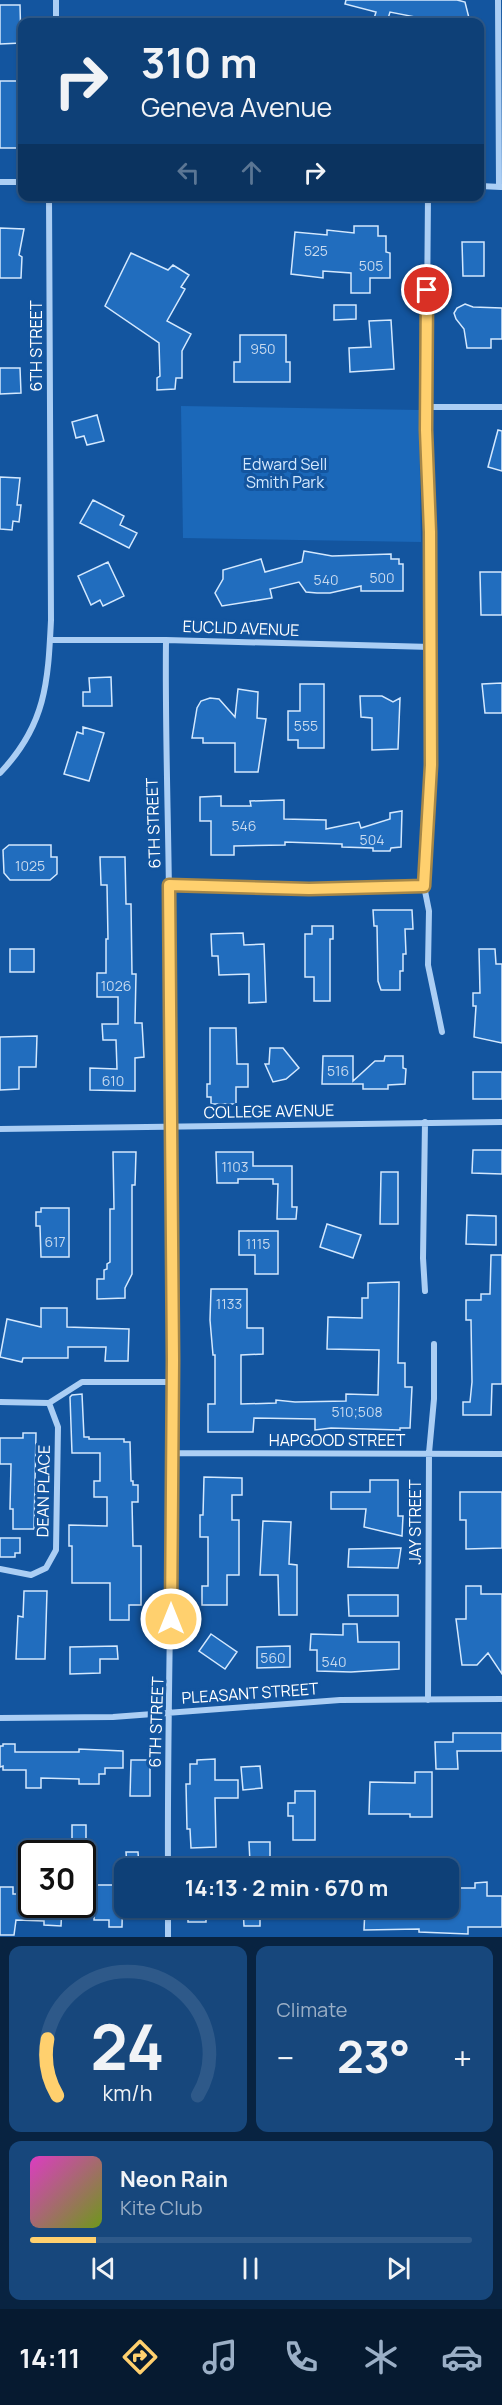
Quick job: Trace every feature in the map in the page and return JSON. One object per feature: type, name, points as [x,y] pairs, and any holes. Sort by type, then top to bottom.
[{"type":"street","points":[[56,0],[56,18]]},
{"type":"street","points":[[484,186],[501,187],[498,0]]},
{"type":"street","points":[[0,182],[18,182]]},
{"type":"street","name":"6TH STREET","points":[[0,773],[12,760],[32,729],[42,703],[48,675],[50,640],[49,201]]},
{"type":"street","points":[[428,201],[427,407],[431,647],[430,789],[424,886],[429,911],[428,965],[442,1032]]},
{"type":"street","points":[[427,407],[502,407]]},
{"type":"street","name":"EUCLID AVENUE","points":[[50,640],[166,640],[431,647]]},
{"type":"street","name":"6TH STREET","points":[[166,640],[165,755],[169,885],[173,1382],[170,1712],[167,1748],[168,1858]]},
{"type":"street","points":[[169,885],[309,889],[424,886]]},
{"type":"street","points":[[425,1122],[423,1258],[425,1291]]},
{"type":"street","name":"COLLEGE AVENUE","points":[[0,1128],[502,1122]]},
{"type":"street","name":"JAY STREET","points":[[428,1700],[429,1453],[434,1399],[434,1344]]},
{"type":"street","points":[[0,1402],[49,1403],[82,1382],[173,1382]]},
{"type":"street","name":"DEAN PLACE","points":[[0,1569],[32,1575],[46,1568],[56,1550],[58,1427],[49,1403]]},
{"type":"street","name":"HAPGOOD STREET","points":[[172,1453],[502,1454]]},
{"type":"street","name":"PLEASANT STREET","points":[[0,1718],[113,1716],[340,1700],[502,1699]]},
{"type":"street","points":[[168,1918],[168,1937]]},
{"type":"green space","name":"Edward Sell Smith Park","points":[[181,406],[419,410],[421,542],[183,538]]},
{"type":"building","points":[[346,0],[457,0],[465,2],[469,18],[421,18],[390,12],[388,18],[374,18],[376,12],[345,4]]},
{"type":"building","points":[[0,5],[20,5],[18,43],[0,44]]},
{"type":"building","points":[[0,81],[18,81],[18,148],[0,148]]},
{"type":"building","points":[[354,226],[378,226],[378,236],[386,236],[386,252],[390,253],[390,278],[370,278],[370,293],[351,293],[351,273],[323,271],[323,278],[291,274],[295,232],[327,235],[327,230],[354,233]]},
{"type":"building","points":[[0,228],[24,229],[19,255],[22,257],[21,278],[0,278]]},
{"type":"building","points":[[462,242],[484,242],[484,276],[463,276]]},
{"type":"building","points":[[131,253],[168,270],[173,265],[189,275],[181,287],[185,289],[167,321],[191,334],[182,351],[182,378],[176,378],[175,389],[157,390],[157,378],[160,376],[159,343],[105,306]]},
{"type":"building","points":[[465,304],[473,307],[502,308],[502,339],[491,339],[491,348],[467,348],[464,329],[454,313],[457,308]]},
{"type":"building","points":[[334,305],[356,305],[356,319],[334,320]]},
{"type":"building","points":[[391,320],[394,369],[350,372],[349,348],[371,347],[369,321]]},
{"type":"building","points":[[240,335],[286,335],[286,362],[290,362],[290,382],[234,382],[234,362],[240,362]]},
{"type":"building","points":[[0,368],[20,368],[21,393],[0,394]]},
{"type":"building","points":[[97,415],[104,441],[87,445],[84,436],[76,438],[72,422]]},
{"type":"building","points":[[498,430],[502,431],[502,471],[488,467]]},
{"type":"building","points":[[0,477],[20,478],[17,505],[21,505],[19,522],[13,521],[12,530],[0,529]]},
{"type":"building","points":[[93,500],[124,516],[120,525],[137,533],[129,548],[80,523]]},
{"type":"building","points":[[304,551],[332,556],[391,554],[391,559],[399,559],[399,564],[403,564],[403,591],[361,591],[361,586],[330,593],[317,593],[306,592],[299,582],[270,589],[272,598],[222,606],[215,593],[223,579],[223,570],[261,559],[265,572],[302,562]]},
{"type":"building","points":[[108,562],[124,596],[103,606],[100,600],[91,605],[78,576]]},
{"type":"building","points":[[480,572],[502,572],[502,615],[481,615]]},
{"type":"building","points":[[111,677],[112,706],[83,706],[83,692],[90,692],[89,678]]},
{"type":"building","points":[[502,683],[502,713],[485,713],[482,684]]},
{"type":"building","points":[[300,684],[324,684],[324,748],[298,748],[298,740],[288,740],[288,711],[300,711]]},
{"type":"building","points":[[238,689],[258,692],[257,718],[266,719],[258,772],[235,772],[235,743],[203,743],[203,738],[192,738],[197,708],[201,701],[210,698],[219,699],[235,717]]},
{"type":"building","points":[[360,696],[382,696],[393,702],[400,698],[398,749],[372,750],[372,718],[361,717]]},
{"type":"building","points":[[83,727],[104,733],[89,781],[64,774],[77,732],[83,734]]},
{"type":"building","points":[[221,796],[221,806],[251,806],[250,801],[284,800],[284,819],[326,820],[326,829],[359,822],[361,828],[390,819],[390,813],[402,811],[401,847],[391,848],[390,851],[373,851],[373,848],[342,847],[342,844],[285,842],[285,845],[234,846],[234,855],[211,855],[211,821],[200,821],[200,797]]},
{"type":"building","points":[[9,845],[51,845],[51,857],[57,857],[57,874],[50,880],[10,880],[4,873],[3,850]]},
{"type":"building","points":[[100,857],[125,857],[126,904],[131,904],[132,974],[136,974],[135,1023],[142,1023],[144,1057],[135,1058],[135,1091],[90,1090],[90,1068],[117,1069],[116,1040],[103,1040],[102,1024],[118,1024],[118,997],[97,997],[97,973],[106,973],[106,939],[108,939],[107,885],[101,885]]},
{"type":"building","points":[[373,910],[412,910],[413,929],[405,929],[406,954],[403,954],[403,971],[400,971],[400,990],[381,990],[378,981],[377,926],[374,926]]},
{"type":"building","points":[[312,926],[333,926],[333,939],[330,939],[330,1001],[314,1001],[314,977],[305,977],[305,934],[312,934]]},
{"type":"building","points":[[243,933],[244,945],[264,944],[266,1002],[249,1003],[249,974],[219,975],[218,956],[212,956],[211,934]]},
{"type":"building","points":[[10,949],[34,949],[34,972],[10,972]]},
{"type":"building","points":[[479,949],[495,949],[496,964],[502,964],[502,1043],[474,1037],[476,1006],[473,1006],[473,993],[480,993]]},
{"type":"building","points":[[210,1028],[236,1028],[237,1064],[248,1064],[248,1087],[236,1087],[236,1104],[211,1104],[211,1097],[207,1097],[207,1084],[210,1084]]},
{"type":"building","points":[[37,1036],[36,1067],[19,1067],[19,1089],[0,1090],[0,1037]]},
{"type":"building","points":[[270,1048],[283,1048],[299,1068],[286,1079],[273,1082],[265,1064],[269,1064]]},
{"type":"building","points":[[323,1056],[353,1056],[353,1081],[375,1061],[384,1061],[385,1056],[403,1056],[403,1068],[406,1069],[405,1084],[388,1085],[388,1089],[363,1089],[363,1084],[322,1084]]},
{"type":"building","points":[[473,1072],[502,1072],[502,1099],[473,1099]]},
{"type":"building","points":[[473,1150],[502,1150],[502,1174],[472,1173]]},
{"type":"building","points":[[113,1152],[136,1152],[135,1185],[132,1185],[132,1274],[125,1288],[125,1298],[97,1299],[97,1279],[104,1279],[104,1270],[110,1262],[110,1209],[114,1209]]},
{"type":"building","points":[[216,1152],[253,1152],[253,1166],[292,1166],[292,1207],[297,1207],[296,1219],[277,1219],[278,1184],[273,1184],[273,1179],[238,1179],[238,1183],[217,1183]]},
{"type":"building","points":[[381,1172],[398,1172],[398,1224],[380,1224]]},
{"type":"building","points":[[41,1208],[69,1208],[69,1257],[41,1257],[40,1226],[36,1226],[36,1212],[41,1212]]},
{"type":"building","points":[[467,1215],[496,1216],[496,1245],[466,1244]]},
{"type":"building","points":[[327,1224],[361,1235],[353,1258],[320,1247]]},
{"type":"building","points":[[239,1231],[278,1231],[278,1274],[255,1274],[255,1255],[239,1255]]},
{"type":"building","points":[[491,1255],[502,1255],[502,1384],[492,1384],[491,1415],[463,1415],[463,1402],[470,1402],[472,1382],[471,1320],[466,1320],[466,1300],[481,1300],[481,1294],[490,1294]]},
{"type":"building","points":[[399,1282],[398,1363],[405,1363],[405,1387],[412,1387],[410,1428],[315,1430],[315,1419],[254,1418],[253,1432],[208,1432],[208,1404],[215,1404],[215,1355],[213,1355],[210,1320],[211,1289],[247,1289],[247,1328],[263,1328],[263,1354],[241,1355],[241,1404],[276,1403],[276,1400],[346,1401],[346,1394],[378,1395],[379,1350],[327,1349],[328,1317],[362,1318],[362,1298],[368,1298],[368,1283]]},
{"type":"building","points":[[41,1308],[67,1308],[67,1327],[129,1329],[128,1361],[105,1361],[106,1347],[68,1347],[68,1358],[23,1358],[22,1362],[0,1357],[7,1319],[41,1327]]},
{"type":"building","points":[[82,1394],[84,1437],[124,1439],[124,1442],[130,1442],[131,1481],[133,1485],[138,1485],[138,1502],[132,1502],[133,1546],[141,1546],[141,1605],[129,1605],[129,1620],[110,1620],[110,1583],[72,1583],[72,1546],[69,1546],[69,1525],[107,1526],[107,1497],[94,1497],[94,1481],[100,1481],[100,1453],[72,1453],[70,1397]]},
{"type":"building","points":[[23,1433],[36,1433],[34,1529],[13,1529],[13,1509],[10,1509],[11,1464],[0,1464],[0,1438],[23,1438]]},
{"type":"building","points":[[204,1477],[242,1478],[242,1495],[232,1495],[232,1520],[239,1520],[239,1575],[227,1575],[227,1605],[202,1605],[202,1586],[208,1586],[208,1537],[200,1537]]},
{"type":"building","points":[[370,1480],[398,1480],[398,1516],[403,1516],[402,1536],[364,1527],[366,1509],[331,1509],[331,1492],[370,1492]]},
{"type":"building","points":[[460,1492],[502,1492],[502,1548],[466,1549],[466,1520],[460,1520]]},
{"type":"building","points":[[263,1521],[291,1522],[289,1564],[297,1565],[297,1615],[279,1615],[278,1575],[260,1575]]},
{"type":"building","points":[[0,1538],[20,1538],[20,1553],[15,1553],[15,1557],[0,1557]]},
{"type":"building","points":[[401,1548],[398,1568],[348,1567],[349,1549]]},
{"type":"building","points":[[466,1586],[481,1586],[481,1594],[502,1594],[502,1674],[488,1653],[477,1665],[462,1665],[456,1619],[466,1619]]},
{"type":"building","points":[[24,1591],[47,1591],[45,1659],[16,1659],[18,1616],[23,1617]]},
{"type":"building","points":[[348,1595],[398,1595],[398,1616],[349,1616]]},
{"type":"building","points":[[343,1624],[357,1624],[358,1642],[399,1642],[399,1669],[351,1672],[317,1671],[317,1650],[310,1650],[311,1634],[343,1635]]},
{"type":"building","points":[[211,1634],[237,1652],[225,1669],[199,1651]]},
{"type":"building","points":[[117,1646],[118,1659],[100,1659],[100,1673],[70,1674],[70,1647]]},
{"type":"building","points":[[290,1646],[290,1667],[257,1668],[257,1647]]},
{"type":"building","points":[[453,1733],[502,1733],[502,1751],[457,1751],[458,1769],[436,1769],[435,1742],[453,1742]]},
{"type":"building","points":[[15,1744],[15,1752],[79,1752],[79,1749],[123,1751],[123,1768],[105,1768],[105,1774],[99,1774],[99,1784],[79,1784],[79,1779],[41,1778],[41,1788],[26,1788],[26,1770],[3,1770],[3,1766],[0,1767],[0,1746]]},
{"type":"building","points":[[215,1759],[215,1780],[238,1780],[238,1798],[215,1798],[216,1847],[191,1848],[190,1829],[187,1829],[186,1784],[190,1784],[190,1764],[197,1764],[197,1760]]},
{"type":"building","points":[[131,1760],[150,1760],[150,1796],[130,1796]]},
{"type":"building","points":[[260,1766],[262,1788],[243,1790],[241,1767]]},
{"type":"building","points":[[415,1772],[432,1772],[432,1817],[410,1817],[410,1814],[369,1814],[370,1782],[415,1783]]},
{"type":"building","points":[[295,1791],[315,1791],[315,1840],[293,1840],[293,1816],[288,1816],[288,1803],[295,1803]]},
{"type":"building","points":[[72,1825],[86,1825],[86,1840],[72,1840]]},
{"type":"building","points":[[249,1842],[270,1842],[270,1858],[250,1858]]},
{"type":"building","points":[[126,1852],[138,1852],[138,1858],[126,1858]]},
{"type":"building","points":[[487,1882],[487,1896],[502,1896],[502,1927],[468,1927],[468,1934],[419,1932],[419,1929],[364,1930],[365,1918],[459,1918],[459,1888],[475,1888],[475,1883]]},
{"type":"building","points":[[96,1885],[114,1885],[114,1918],[122,1918],[122,1927],[109,1927],[109,1920],[94,1920],[96,1918]]},
{"type":"building","points":[[0,1887],[13,1887],[13,1894],[18,1894],[18,1918],[61,1918],[61,1926],[44,1925],[44,1921],[16,1920],[14,1935],[0,1935]]},
{"type":"building","points":[[188,1918],[206,1918],[206,1922],[188,1922]]},
{"type":"building","points":[[244,1918],[260,1918],[260,1926],[244,1926]]},
{"type":"route","points":[[171,1619],[173,1360],[169,885],[309,889],[424,886],[431,765],[430,532],[426,430],[427,290]]}]
